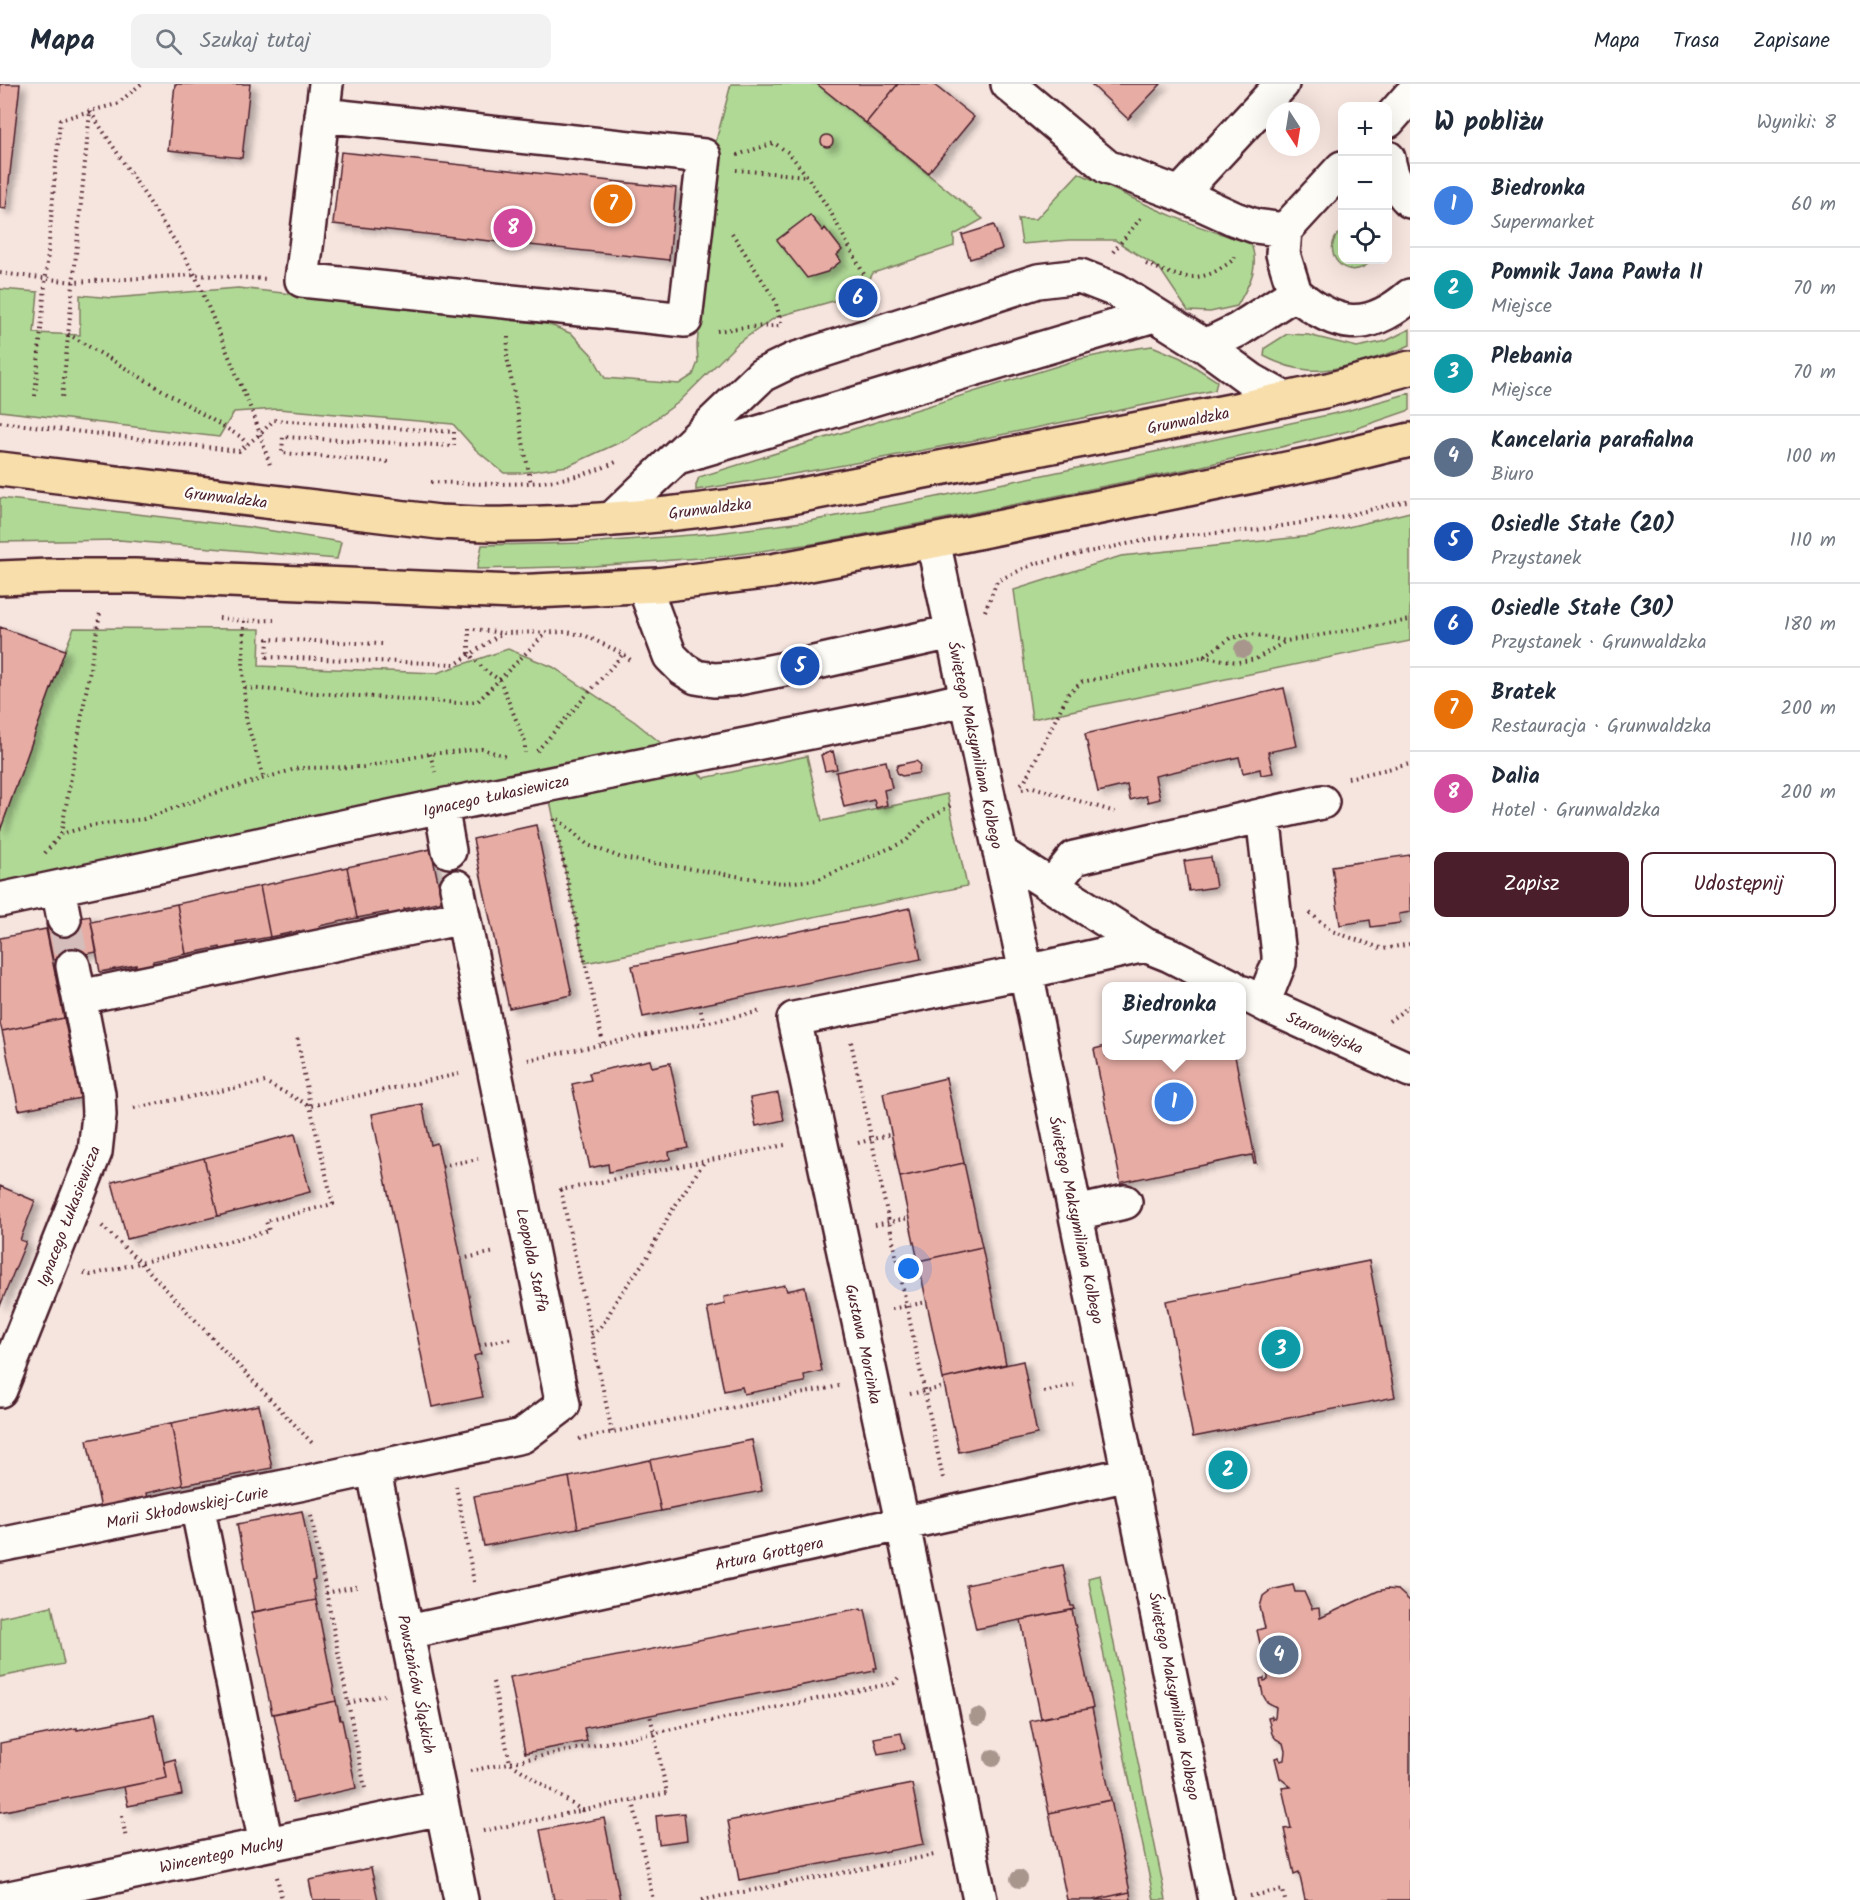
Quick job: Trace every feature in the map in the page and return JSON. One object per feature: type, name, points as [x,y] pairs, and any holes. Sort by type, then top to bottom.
[{"type":"main road","name":"Grunwaldzka","points":[[0,469],[439,522],[507,524],[612,519],[731,507],[781,499],[1231,411],[1328,390],[1410,368]]},
{"type":"main road","points":[[0,578],[135,576],[514,592],[644,586],[708,580],[933,541],[1242,479],[1410,440]]},
{"type":"street","points":[[1008,84],[1107,167],[1179,194],[1235,219],[1270,228],[1283,254],[1295,293],[1314,309],[1334,318],[1355,323],[1377,317],[1397,307],[1410,296]]},
{"type":"street","points":[[1179,194],[1282,84]]},
{"type":"street","points":[[324,100],[704,156],[702,178],[685,320],[302,280],[324,100]]},
{"type":"street","points":[[1270,228],[1338,171]]},
{"type":"street","points":[[1392,176],[1401,193],[1410,201]]},
{"type":"street","points":[[612,519],[762,375],[794,360],[1038,281],[1080,276],[1116,290],[1205,346],[1253,381],[1285,399]]},
{"type":"street","points":[[1205,346],[1238,330],[1295,293]]},
{"type":"street","points":[[674,458],[1154,315]]},
{"type":"street","name":"Świętego Maksymiliana Kolbego","points":[[933,541],[966,699],[999,794],[1000,853],[1130,1474],[1229,1899]]},
{"type":"street","points":[[644,586],[670,656],[682,669],[696,677],[714,680],[733,679],[800,666],[952,632]]},
{"type":"street","name":"Ignacego Łukasiewicza","points":[[0,900],[441,806],[966,699]]},
{"type":"street","points":[[1052,886],[1074,858],[1322,802]]},
{"type":"street","points":[[441,806],[449,851]]},
{"type":"street","points":[[1252,998],[1279,963],[1263,815]]},
{"type":"street","points":[[1000,853],[1145,945],[1170,955],[1221,982]]},
{"type":"street","points":[[58,888],[64,920]]},
{"type":"street","name":"Leopolda Staffa","points":[[76,982],[460,902],[563,1405],[522,1436],[374,1467]]},
{"type":"street","points":[[1026,972],[1145,945]]},
{"type":"street","name":"Gustawa Morcinka","points":[[980,1900],[903,1524],[794,1020],[1026,972]]},
{"type":"street","name":"Ignacego Łukasiewicza","points":[[0,1390],[95,1152],[99,1115],[98,1094],[76,982]]},
{"type":"street","name":"Starowiejska","points":[[1252,998],[1410,1070]]},
{"type":"street","points":[[1076,1213],[1125,1203]]},
{"type":"street","name":"Marii Skłodowskiej-Curie","points":[[0,1545],[374,1467]]},
{"type":"street","name":"Powstańców Śląskich","points":[[374,1467],[461,1900]]},
{"type":"street","name":"Artura Grottgera","points":[[408,1632],[1130,1474]]},
{"type":"street","points":[[197,1505],[266,1844]]},
{"type":"street","name":"Wincentego Muchy","points":[[0,1900],[441,1808]]},
{"type":"path","points":[[35,396],[60,120],[117,104],[141,84]]},
{"type":"path","points":[[90,111],[195,275],[260,434],[272,472]]},
{"type":"path","points":[[62,398],[90,111]]},
{"type":"path","points":[[774,143],[789,153],[830,211],[866,278],[873,301]]},
{"type":"path","points":[[782,326],[775,300],[737,240],[702,178],[807,177]]},
{"type":"path","points":[[1123,256],[1113,252],[1148,210]]},
{"type":"path","points":[[1142,263],[1171,274],[1197,278],[1213,273],[1232,261],[1270,228]]},
{"type":"path","points":[[0,273],[74,282],[195,275],[243,278]]},
{"type":"path","points":[[685,320],[694,331],[782,326]]},
{"type":"path","points":[[774,333],[782,326]]},
{"type":"path","points":[[68,334],[241,437],[247,444]]},
{"type":"path","points":[[507,357],[531,484]]},
{"type":"path","points":[[0,422],[238,451],[274,420],[454,432],[454,446],[283,437],[282,453],[389,462]]},
{"type":"path","points":[[431,482],[531,484],[575,477],[624,458]]},
{"type":"path","points":[[982,617],[997,581],[1036,563],[1160,537],[1256,530],[1345,516],[1410,500]]},
{"type":"path","points":[[61,834],[100,613]]},
{"type":"path","points":[[1020,785],[1025,781],[1068,694],[1082,682],[1203,657],[1238,662],[1256,658],[1286,641],[1410,620]]},
{"type":"path","points":[[244,621],[243,671],[246,719],[264,779]]},
{"type":"path","points":[[526,762],[525,742],[500,680],[486,672],[469,654],[469,628],[502,633],[567,632]]},
{"type":"path","points":[[382,644],[268,639],[267,657],[456,664],[502,633]]},
{"type":"path","points":[[245,688],[459,704],[478,701],[546,633]]},
{"type":"path","points":[[1203,657],[1232,638],[1252,634],[1286,641]]},
{"type":"path","points":[[534,754],[623,654]]},
{"type":"path","points":[[999,794],[1033,787],[1118,813]]},
{"type":"path","points":[[552,813],[603,1043]]},
{"type":"path","points":[[1306,909],[1332,931],[1383,949],[1410,945]]},
{"type":"path","points":[[700,1005],[704,1022]]},
{"type":"path","points":[[99,1115],[265,1082],[310,1106],[773,1008]]},
{"type":"path","points":[[849,1032],[944,1486]]},
{"type":"path","points":[[51,1263],[91,1275],[269,1231],[266,1221],[333,1204],[310,1106],[297,1036]]},
{"type":"path","points":[[612,1432],[561,1190],[819,1138]]},
{"type":"path","points":[[442,1166],[483,1158]]},
{"type":"path","points":[[591,1334],[599,1329],[648,1256],[669,1215],[704,1161]]},
{"type":"path","points":[[76,1200],[141,1263],[318,1450]]},
{"type":"path","points":[[461,1259],[502,1251]]},
{"type":"path","points":[[479,1345],[520,1336]]},
{"type":"path","points":[[578,1439],[843,1385]]},
{"type":"path","points":[[454,1476],[475,1588]]},
{"type":"path","points":[[304,1483],[372,1822]]},
{"type":"path","points":[[466,1772],[894,1683],[899,1676]]},
{"type":"path","points":[[493,1682],[510,1763],[583,1811]]},
{"type":"path","points":[[479,1832],[667,1793],[650,1715]]},
{"type":"path","points":[[633,1801],[653,1900]]},
{"type":"path","points":[[702,1900],[969,1848]]},
{"type":"path","points":[[1229,1899],[1283,1890],[1285,1900]]},
{"type":"green space","points":[[731,84],[817,84],[983,219],[954,235],[954,246],[873,273],[862,293],[776,317],[738,343],[679,402],[627,439],[568,466],[504,473],[476,450],[453,424],[278,409],[234,412],[219,437],[0,411],[0,289],[38,292],[34,333],[80,335],[80,295],[112,298],[238,288],[543,322],[572,334],[592,355],[605,378],[679,384],[693,375],[698,362],[697,346],[716,141]]},
{"type":"green space","points":[[1079,173],[1184,221],[1250,242],[1254,267],[1249,283],[1237,306],[1210,312],[1188,311],[1160,269],[1115,240],[1070,240],[1022,244],[1018,219],[1036,219]]},
{"type":"green space","points":[[1338,235],[1338,262],[1332,247]]},
{"type":"green space","points":[[1340,264],[1366,264],[1353,270],[1344,268]]},
{"type":"green space","points":[[1410,329],[1410,345],[1389,354],[1332,369],[1297,369],[1264,356],[1265,348],[1287,334],[1308,335],[1357,347],[1386,341]]},
{"type":"green space","points":[[1152,346],[1181,358],[1217,381],[1215,390],[956,444],[696,490],[699,477],[1080,359]]},
{"type":"green space","points":[[1410,393],[1410,410],[1352,430],[1198,467],[819,543],[725,556],[594,566],[477,569],[482,545],[586,543],[717,533],[810,521],[1193,444],[1346,411]]},
{"type":"green space","points":[[0,498],[248,527],[341,542],[337,559],[119,540],[0,542]]},
{"type":"green space","points":[[1410,512],[1410,641],[1032,719],[1014,590],[1121,556],[1311,536]]},
{"type":"green space","points":[[74,628],[260,629],[259,666],[437,673],[508,649],[553,667],[635,722],[704,778],[807,756],[822,821],[947,794],[967,886],[585,963],[550,801],[535,787],[0,902],[0,831]]},
{"type":"green space","points":[[1100,1575],[1166,1900],[1154,1900],[1088,1578]]},
{"type":"green space","points":[[52,1606],[64,1664],[0,1677],[0,1617]]},
{"type":"building","points":[[0,84],[20,84],[6,209],[0,208]]},
{"type":"building","points":[[175,84],[250,84],[242,158],[168,150]]},
{"type":"building","points":[[817,84],[898,84],[866,123]]},
{"type":"building","points":[[898,84],[933,84],[974,117],[928,173],[866,123]]},
{"type":"building","points":[[1091,84],[1161,84],[1128,119]]},
{"type":"building","points":[[827,135],[833,141],[827,147],[821,141]]},
{"type":"building","points":[[341,152],[676,188],[669,260],[333,224]]},
{"type":"building","points":[[810,215],[823,231],[825,228],[842,250],[837,255],[841,261],[827,272],[807,278],[777,240]]},
{"type":"building","points":[[994,225],[1002,249],[970,259],[962,235]]},
{"type":"building","points":[[0,627],[65,650],[0,831]]},
{"type":"building","points":[[1284,688],[1297,746],[1268,752],[1273,773],[1261,775],[1260,769],[1243,773],[1239,757],[1155,776],[1160,799],[1148,802],[1146,796],[1130,800],[1127,785],[1098,792],[1085,734]]},
{"type":"building","points":[[833,751],[837,769],[825,771],[821,755]]},
{"type":"building","points":[[886,761],[892,788],[884,790],[887,805],[876,808],[874,800],[844,807],[836,772]]},
{"type":"building","points":[[916,761],[920,764],[919,773],[902,776],[898,774],[896,769],[898,765]]},
{"type":"building","points":[[536,825],[572,995],[509,1008],[473,839]]},
{"type":"building","points":[[431,849],[442,901],[404,909],[405,911],[389,915],[388,912],[357,918],[347,867]]},
{"type":"building","points":[[1410,855],[1410,912],[1399,914],[1400,923],[1371,927],[1370,920],[1340,925],[1332,866]]},
{"type":"building","points":[[1211,857],[1216,887],[1189,891],[1184,861]]},
{"type":"building","points":[[347,867],[357,918],[319,926],[320,929],[305,933],[304,930],[270,937],[260,886]]},
{"type":"building","points":[[260,886],[270,937],[237,943],[237,946],[221,950],[220,947],[186,954],[177,904]]},
{"type":"building","points":[[177,904],[186,954],[153,961],[153,964],[100,972],[91,922]]},
{"type":"building","points":[[910,908],[921,959],[643,1017],[632,966]]},
{"type":"building","points":[[90,916],[97,952],[53,960],[46,924]]},
{"type":"building","points":[[46,929],[64,1018],[2,1031],[0,1023],[0,938]]},
{"type":"building","points":[[64,1018],[81,1098],[19,1110],[2,1031]]},
{"type":"building","points":[[1102,1047],[1102,1060],[1236,1060],[1256,1163],[1252,1155],[1123,1182],[1125,1189],[1122,1189],[1094,1049]]},
{"type":"building","points":[[650,1060],[652,1067],[670,1063],[688,1148],[669,1152],[670,1159],[609,1172],[608,1164],[590,1168],[572,1084],[591,1080],[589,1073]]},
{"type":"building","points":[[946,1078],[964,1163],[900,1177],[883,1093]]},
{"type":"building","points":[[778,1093],[784,1120],[756,1126],[750,1098]]},
{"type":"building","points":[[422,1104],[431,1145],[437,1143],[442,1166],[481,1354],[474,1356],[483,1397],[432,1407],[372,1114]]},
{"type":"building","points":[[295,1134],[310,1192],[218,1216],[204,1158]]},
{"type":"building","points":[[204,1158],[218,1216],[127,1239],[112,1182]]},
{"type":"building","points":[[964,1163],[982,1247],[918,1261],[900,1177]]},
{"type":"building","points":[[0,1186],[35,1201],[20,1240],[26,1242],[0,1306]]},
{"type":"building","points":[[982,1247],[1006,1364],[943,1379],[918,1261]]},
{"type":"building","points":[[1369,1261],[1395,1397],[1193,1437],[1166,1301]]},
{"type":"building","points":[[785,1285],[787,1291],[805,1287],[822,1371],[804,1375],[805,1382],[744,1394],[742,1387],[724,1391],[707,1308],[725,1304],[724,1297]]},
{"type":"building","points":[[1023,1361],[1037,1434],[959,1452],[943,1379]]},
{"type":"building","points":[[259,1405],[272,1468],[183,1485],[171,1423]]},
{"type":"building","points":[[171,1423],[183,1485],[146,1493],[148,1505],[102,1514],[87,1440]]},
{"type":"building","points":[[752,1440],[762,1491],[661,1511],[650,1460]]},
{"type":"building","points":[[650,1460],[661,1511],[578,1528],[569,1477]]},
{"type":"building","points":[[569,1477],[578,1528],[484,1546],[474,1496]]},
{"type":"building","points":[[302,1511],[315,1579],[312,1580],[316,1600],[254,1612],[237,1524]]},
{"type":"building","points":[[1063,1565],[1071,1606],[1075,1609],[976,1629],[966,1585]]},
{"type":"building","points":[[1293,1585],[1295,1592],[1304,1592],[1312,1609],[1319,1608],[1320,1618],[1387,1589],[1398,1590],[1410,1601],[1410,1900],[1305,1900],[1299,1872],[1294,1874],[1284,1829],[1291,1828],[1282,1788],[1291,1787],[1280,1778],[1275,1758],[1279,1757],[1280,1761],[1284,1760],[1285,1751],[1283,1743],[1272,1734],[1268,1717],[1275,1718],[1276,1707],[1267,1702],[1263,1695],[1260,1679],[1268,1680],[1268,1673],[1257,1630],[1265,1628],[1260,1607],[1263,1596],[1271,1590]]},
{"type":"building","points":[[316,1600],[336,1701],[272,1714],[251,1612]]},
{"type":"building","points":[[865,1609],[877,1668],[874,1668],[875,1671],[584,1728],[587,1741],[525,1753],[510,1677]]},
{"type":"building","points":[[1072,1610],[1093,1708],[1041,1718],[1021,1620]]},
{"type":"building","points":[[336,1701],[356,1788],[293,1802],[274,1714]]},
{"type":"building","points":[[1092,1708],[1111,1800],[1049,1813],[1030,1721]]},
{"type":"building","points":[[154,1715],[167,1778],[0,1812],[0,1743]]},
{"type":"building","points":[[901,1733],[905,1749],[878,1754],[874,1738]]},
{"type":"building","points":[[175,1759],[182,1795],[128,1806],[124,1787],[167,1778],[164,1762]]},
{"type":"building","points":[[912,1784],[924,1844],[739,1880],[728,1821]]},
{"type":"building","points":[[1111,1800],[1130,1892],[1093,1900],[1067,1900],[1049,1813]]},
{"type":"building","points":[[684,1813],[687,1840],[659,1844],[656,1816]]},
{"type":"building","points":[[604,1818],[620,1900],[554,1900],[540,1830]]},
{"type":"building","points":[[371,1868],[378,1900],[313,1900],[309,1880]]},
{"type":"building","points":[[1130,1892],[1131,1900],[1093,1900]]},
{"type":"tunnel","points":[[64,919],[73,966]]},
{"type":"place","name":"Bratek","points":[[613,204]]},
{"type":"place","name":"Dalia","points":[[513,228]]},
{"type":"place","name":"Osiedle Stałe (30)","points":[[858,298]]},
{"type":"place","name":"Osiedle Stałe (20)","points":[[800,666]]},
{"type":"place","name":"Biedronka","points":[[1174,1102]]},
{"type":"place","name":"Plebania","points":[[1281,1349]]},
{"type":"place","name":"Pomnik Jana Pawła II","points":[[1228,1470]]},
{"type":"place","name":"Kancelaria parafialna","points":[[1279,1655]]}]
